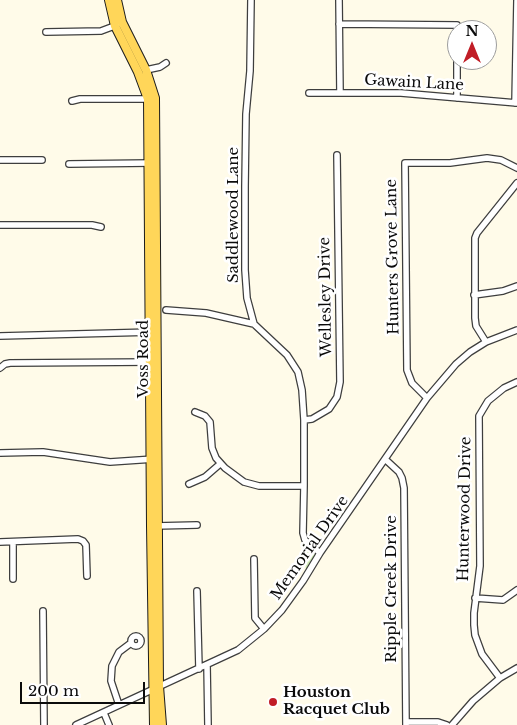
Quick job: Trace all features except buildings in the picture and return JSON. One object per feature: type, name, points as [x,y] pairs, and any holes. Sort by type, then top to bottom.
[{"type":"main road","name":"Voss Road","points":[[109,0],[152,110]]},
{"type":"main road","name":"Voss Road","points":[[117,0],[118,24],[146,70],[155,98],[152,110],[153,332],[149,362],[154,412],[155,460],[156,688],[154,725]]},
{"type":"main road","name":"Voss Road","points":[[153,332],[158,362],[154,412]]},
{"type":"main road","name":"Voss Road","points":[[156,688],[162,725]]},
{"type":"street","name":"Saddlewood Lane","points":[[251,0],[250,71],[246,141],[245,270],[247,298],[254,324]]},
{"type":"street","points":[[339,0],[340,92]]},
{"type":"street","points":[[516,103],[517,1]]},
{"type":"street","points":[[46,32],[101,31],[118,24]]},
{"type":"street","points":[[339,24],[447,25]]},
{"type":"street","points":[[146,70],[160,67],[166,63]]},
{"type":"street","points":[[457,70],[457,98]]},
{"type":"street","name":"Gawain Lane","points":[[310,92],[400,93],[516,103]]},
{"type":"street","points":[[72,101],[80,99],[148,99]]},
{"type":"street","name":"Wellesley Drive","points":[[304,420],[329,409],[337,398],[340,382],[337,155]]},
{"type":"street","name":"Hunters Grove Lane","points":[[428,398],[412,383],[407,370],[405,163],[450,163],[487,158],[501,160],[517,168]]},
{"type":"street","points":[[0,160],[42,160]]},
{"type":"street","points":[[69,164],[152,163]]},
{"type":"street","points":[[486,342],[476,326],[474,295],[475,238],[517,183]]},
{"type":"street","points":[[0,225],[92,225],[101,227]]},
{"type":"street","points":[[474,295],[503,291],[517,286]]},
{"type":"street","points":[[166,310],[206,313],[254,324],[287,355],[298,372],[302,390],[304,420],[302,533],[305,540],[320,553]]},
{"type":"street","name":"Memorial Drive","points":[[76,725],[238,650],[264,629],[282,610],[428,398],[456,364],[486,342],[517,330]]},
{"type":"street","points":[[0,336],[153,332]]},
{"type":"street","points":[[0,368],[10,363],[158,362]]},
{"type":"street","name":"Hunterwood Drive","points":[[500,678],[482,654],[474,625],[475,598],[480,566],[479,416],[488,401],[495,394],[517,382]]},
{"type":"street","points":[[195,412],[205,416],[210,422],[212,448],[220,464],[244,482],[250,485],[304,486]]},
{"type":"street","points":[[0,453],[43,452],[110,462],[155,460]]},
{"type":"street","name":"Ripple Creek Drive","points":[[386,460],[399,472],[404,488],[406,723]]},
{"type":"street","points":[[189,484],[205,477],[220,464]]},
{"type":"street","points":[[154,526],[197,525]]},
{"type":"street","points":[[0,542],[83,540],[86,545],[87,576]]},
{"type":"street","points":[[13,542],[13,579]]},
{"type":"street","points":[[254,559],[255,618],[264,629]]},
{"type":"street","points":[[475,598],[503,600],[517,590]]},
{"type":"street","points":[[197,591],[199,669]]},
{"type":"street","points":[[43,611],[44,725]]},
{"type":"street","points":[[119,705],[111,681],[112,666],[119,652],[132,643]]},
{"type":"street","points":[[207,665],[208,725]]},
{"type":"street","points":[[452,725],[473,701],[500,678],[517,668]]},
{"type":"street","points":[[104,712],[109,725]]},
{"type":"street","points":[[406,723],[438,722],[447,725]]},
{"type":"green space","points":[[303,543],[316,555],[306,570]]},
{"type":"place","name":"Houston Racquet Club","points":[[273,702]]}]
